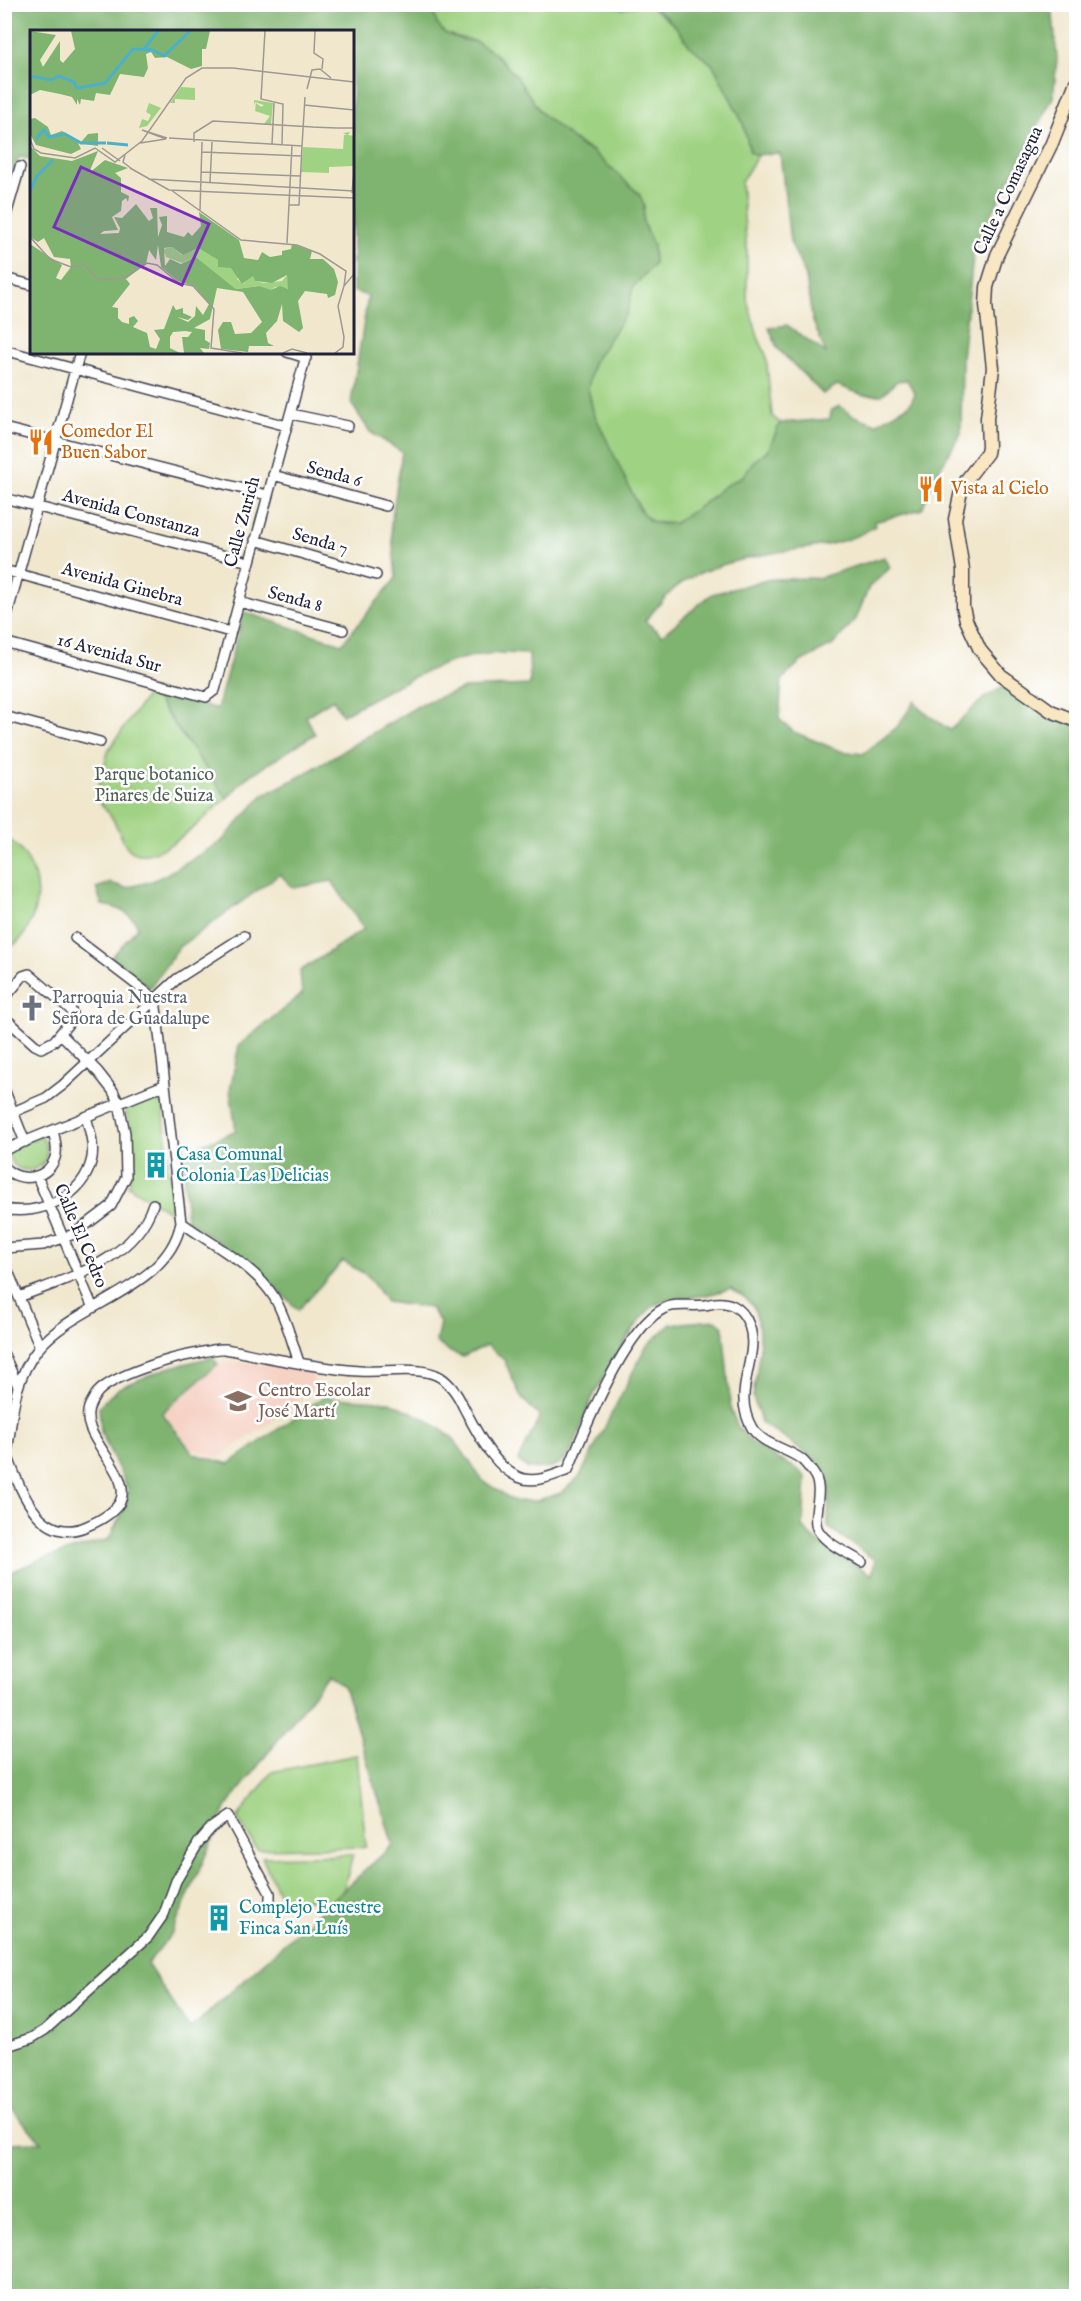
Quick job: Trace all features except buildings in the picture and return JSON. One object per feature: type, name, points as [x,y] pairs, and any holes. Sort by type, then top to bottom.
[{"type":"main road","name":"Calle a Comasagua","points":[[1077,82],[1052,143],[997,255],[987,287],[986,305],[993,369],[987,418],[988,447],[987,453],[967,479],[961,491],[955,519],[963,570],[963,607],[966,620],[980,650],[1001,675],[1050,711],[1077,721]]},
{"type":"street","points":[[4,222],[20,167]]},
{"type":"street","points":[[4,278],[30,284]]},
{"type":"street","points":[[4,350],[287,426]]},
{"type":"street","points":[[4,626],[79,354]]},
{"type":"street","name":"Calle Zurich","points":[[206,697],[214,690],[307,355]]},
{"type":"street","points":[[291,414],[348,426]]},
{"type":"street","points":[[4,428],[267,495]]},
{"type":"street","name":"Senda 6","points":[[273,475],[386,506]]},
{"type":"street","name":"Avenida Constanza","points":[[4,498],[249,562]]},
{"type":"street","name":"Senda 7","points":[[255,540],[376,575]]},
{"type":"street","name":"Avenida Ginebra","points":[[4,570],[230,632]]},
{"type":"street","name":"Senda 8","points":[[239,602],[342,630]]},
{"type":"street","name":"16 Avenida Sur","points":[[4,642],[206,697]]},
{"type":"street","points":[[4,716],[100,742]]},
{"type":"street","points":[[9,1114],[46,1098],[63,1086],[187,971],[244,936]]},
{"type":"street","points":[[75,938],[155,999],[181,1222],[180,1232],[160,1261],[133,1286],[59,1328],[40,1347],[23,1374],[13,1397],[6,1450],[22,1491],[34,1512],[47,1523],[62,1531],[79,1530],[114,1510],[123,1491],[116,1473],[89,1427],[89,1407],[98,1392],[119,1378],[159,1363],[191,1354],[223,1349],[358,1371],[421,1371],[436,1375],[451,1385],[484,1446],[508,1470],[524,1479],[541,1479],[568,1470],[592,1410],[642,1325],[667,1307],[703,1306],[722,1301],[736,1307],[749,1325],[751,1349],[743,1392],[744,1406],[752,1427],[770,1444],[802,1460],[816,1476],[819,1495],[816,1528],[824,1537],[862,1562]]},
{"type":"street","points":[[4,999],[23,976],[31,975],[71,1010],[73,1018],[61,1034],[48,1046],[42,1048],[35,1045],[4,1017]]},
{"type":"street","points":[[4,1248],[43,1245],[65,1238],[90,1223],[111,1206],[126,1176],[125,1132],[119,1104],[113,1091],[89,1061],[61,1034]]},
{"type":"street","points":[[4,1150],[164,1085]]},
{"type":"street","points":[[4,1089],[9,1114],[26,1142]]},
{"type":"street","points":[[4,1209],[29,1212],[63,1199],[76,1187],[91,1161],[92,1139],[86,1117]]},
{"type":"street","points":[[4,1167],[9,1173],[26,1178],[46,1171],[55,1157],[56,1143],[53,1131]]},
{"type":"street","name":"Calle El Cedro","points":[[37,1176],[93,1308]]},
{"type":"street","points":[[19,1297],[95,1267],[142,1227],[153,1203]]},
{"type":"street","points":[[181,1222],[246,1268],[267,1287],[281,1312],[299,1362]]},
{"type":"street","points":[[4,1262],[40,1347]]},
{"type":"street","points":[[4,1355],[18,1386]]},
{"type":"street","points":[[4,2048],[32,2038],[45,2030],[148,1938],[164,1914],[176,1881],[199,1842],[211,1828],[228,1816],[270,1893],[270,1908]]},
{"type":"shaded area","name":"Centro Escolar José Martí","points":[[223,1361],[313,1369],[314,1388],[269,1424],[219,1458],[192,1448],[164,1413]]},
{"type":"green space","points":[[448,4],[608,4],[623,9],[640,4],[651,7],[678,28],[689,45],[713,65],[743,123],[750,152],[758,155],[741,182],[747,252],[747,300],[766,355],[772,416],[780,423],[769,449],[753,462],[743,476],[723,487],[694,511],[673,524],[653,522],[643,514],[593,411],[588,388],[593,363],[627,312],[633,287],[654,264],[653,245],[642,222],[644,205],[639,194],[592,151],[565,134],[540,113],[502,61],[476,42],[450,35],[440,29],[434,14]]},
{"type":"green space","points":[[5,5],[448,5],[440,8],[434,14],[437,24],[445,33],[477,42],[494,53],[516,76],[542,114],[582,147],[592,151],[639,194],[644,205],[643,222],[653,245],[654,264],[633,287],[627,312],[593,363],[588,388],[593,411],[640,510],[653,522],[675,523],[709,500],[723,487],[743,476],[753,462],[769,449],[780,423],[830,419],[831,410],[840,406],[852,415],[876,424],[909,405],[915,394],[907,380],[897,381],[882,395],[863,395],[837,385],[823,394],[778,349],[769,328],[787,325],[826,353],[812,319],[806,277],[790,241],[780,153],[755,155],[750,152],[743,123],[713,65],[689,45],[665,16],[654,8],[640,5],[1052,5],[1057,59],[1053,97],[974,248],[962,357],[961,433],[935,477],[922,509],[874,522],[875,526],[863,533],[837,543],[756,556],[705,571],[673,590],[645,621],[662,635],[712,594],[771,579],[819,578],[885,557],[890,568],[869,587],[856,619],[833,645],[800,662],[782,680],[779,719],[794,732],[840,751],[863,754],[897,727],[915,701],[920,709],[950,730],[984,698],[1008,684],[1076,722],[1076,2296],[5,2296],[5,2143],[41,2142],[5,2101],[4,1575],[39,1560],[109,1539],[126,1505],[128,1489],[101,1432],[99,1406],[119,1388],[167,1368],[212,1357],[218,1364],[162,1413],[194,1454],[229,1464],[323,1397],[390,1402],[426,1419],[453,1438],[483,1481],[514,1501],[535,1501],[561,1493],[580,1476],[645,1348],[671,1324],[716,1320],[723,1326],[731,1410],[738,1427],[750,1441],[777,1459],[796,1468],[806,1477],[803,1526],[811,1537],[872,1575],[875,1560],[828,1527],[829,1485],[815,1460],[761,1422],[753,1397],[760,1349],[758,1321],[753,1306],[731,1289],[665,1301],[648,1311],[618,1352],[588,1408],[568,1456],[563,1461],[546,1468],[528,1469],[518,1460],[540,1417],[521,1397],[504,1360],[487,1345],[463,1357],[448,1351],[436,1342],[440,1322],[430,1308],[386,1302],[368,1276],[343,1261],[298,1310],[259,1274],[187,1220],[182,1152],[236,1131],[230,1090],[239,1045],[302,994],[300,971],[364,929],[332,881],[293,888],[280,874],[179,947],[150,988],[111,958],[138,927],[132,918],[123,912],[102,905],[96,888],[111,883],[126,888],[165,875],[221,842],[263,795],[301,776],[423,703],[465,688],[530,685],[529,654],[487,654],[458,660],[406,681],[342,715],[333,699],[306,716],[315,734],[246,778],[227,798],[151,691],[152,689],[217,709],[244,612],[342,644],[396,578],[391,524],[402,452],[370,432],[351,403],[368,296],[354,291],[354,30],[30,30],[30,159],[19,157],[10,179],[4,162]],"holes":[[[329,1674],[344,1686],[393,1845],[190,2029],[147,1964],[172,1933],[227,1806]]]},
{"type":"green space","name":"Parque botanico Pinares de Suiza","points":[[150,691],[227,798],[179,839],[150,853],[137,854],[127,847],[112,818],[95,796],[109,749]]},
{"type":"green space","points":[[5,836],[15,844],[30,864],[34,875],[36,898],[34,911],[25,932],[14,945],[5,949]]},
{"type":"green space","name":"Casa Comunal Colonia Las Delicias","points":[[162,1092],[173,1214],[128,1186],[131,1135],[125,1106]]},
{"type":"green space","points":[[41,1136],[46,1148],[46,1157],[41,1164],[34,1169],[18,1168],[11,1161],[8,1150]]},
{"type":"green space","points":[[357,1755],[366,1847],[257,1849],[237,1818],[272,1772]]},
{"type":"green space","points":[[353,1855],[340,1903],[280,1897],[262,1857]]},
{"type":"place","name":"Comedor El Buen Sabor","points":[[41,442]]},
{"type":"place","name":"Vista al Cielo","points":[[931,489]]},
{"type":"place","name":"Parroquia Nuestra Señora de Guadalupe","points":[[32,1008]]},
{"type":"place","name":"Casa Comunal Colonia Las Delicias","points":[[156,1165]]},
{"type":"place","name":"Centro Escolar José Martí","points":[[238,1401]]},
{"type":"place","name":"Complejo Ecuestre Finca San Luís","points":[[219,1918]]}]
